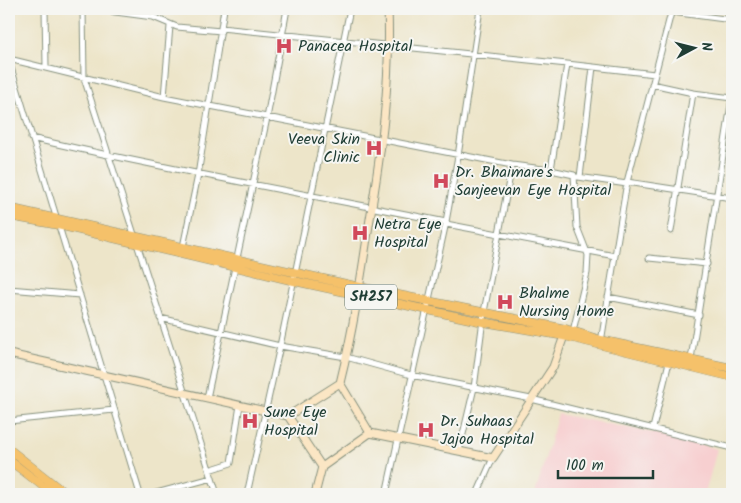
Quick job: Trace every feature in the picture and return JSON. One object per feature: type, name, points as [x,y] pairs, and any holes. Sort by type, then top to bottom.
[{"type":"main road","name":"SH257","points":[[9,208],[57,222],[359,291],[429,305],[484,312],[573,331],[601,342],[669,362],[732,377]]},
{"type":"main road","name":"SH257","points":[[9,216],[57,222]]},
{"type":"main road","name":"SH257","points":[[135,240],[184,247],[235,263]]},
{"type":"main road","name":"SH257","points":[[429,305],[483,322],[601,342],[732,368]]},
{"type":"main road","points":[[9,449],[66,494]]},
{"type":"main road","points":[[9,460],[53,494]]},
{"type":"street","points":[[45,9],[46,67]]},
{"type":"street","points":[[82,9],[84,78],[217,494]]},
{"type":"street","points":[[93,9],[153,17],[170,26],[283,34],[474,53],[655,74]]},
{"type":"street","points":[[184,247],[198,175],[224,9]]},
{"type":"street","points":[[207,398],[267,118],[287,9]]},
{"type":"street","points":[[248,494],[350,9]]},
{"type":"street","points":[[370,433],[340,383],[359,291],[383,141],[390,46],[388,9]]},
{"type":"street","points":[[386,494],[400,438],[446,223],[480,9]]},
{"type":"street","points":[[649,9],[672,10],[732,20]]},
{"type":"street","points":[[601,342],[627,183],[672,10]]},
{"type":"street","points":[[164,97],[170,26]]},
{"type":"street","points":[[140,494],[105,375],[30,138],[9,60],[46,67],[164,97],[458,156],[551,170],[580,178],[732,198]]},
{"type":"street","points":[[551,170],[567,64]]},
{"type":"street","points":[[580,178],[593,67]]},
{"type":"street","points":[[652,84],[693,93],[732,98],[691,359]]},
{"type":"street","points":[[671,231],[693,93]]},
{"type":"street","points":[[30,138],[198,175],[372,206],[446,223],[615,256]]},
{"type":"street","points":[[459,451],[474,388],[484,312],[512,165]]},
{"type":"street","points":[[573,331],[587,273],[588,255],[577,228],[574,177]]},
{"type":"street","points":[[649,258],[707,264]]},
{"type":"street","points":[[9,289],[80,295]]},
{"type":"street","points":[[608,297],[699,315]]},
{"type":"street","points":[[160,318],[280,346],[346,357],[412,375],[531,399],[732,448]]},
{"type":"street","points":[[477,494],[493,458],[553,367],[564,336]]},
{"type":"street","points":[[9,354],[288,416],[322,467]]},
{"type":"street","points":[[653,428],[669,362]]},
{"type":"street","points":[[288,416],[340,383]]},
{"type":"street","points":[[209,470],[230,463],[240,405]]},
{"type":"street","points":[[9,421],[114,410]]},
{"type":"street","points":[[315,494],[322,467],[370,433],[493,458]]},
{"type":"street","points":[[153,494],[212,478]]},
{"type":"shaded area","points":[[558,414],[674,437],[717,449],[705,494],[535,494]]},
{"type":"place","name":"Panacea Hospital","points":[[284,46]]},
{"type":"place","name":"Veeva Skin Clinic","points":[[374,148]]},
{"type":"place","name":"Dr. Bhaimare's Sanjeevan Eye Hospital","points":[[441,181]]},
{"type":"place","name":"Netra Eye Hospital","points":[[360,233]]},
{"type":"place","name":"Bhalme Nursing Home","points":[[505,302]]},
{"type":"place","name":"Sune Eye Hospital","points":[[250,421]]},
{"type":"place","name":"Dr. Suhaas Jajoo Hospital","points":[[426,430]]}]
